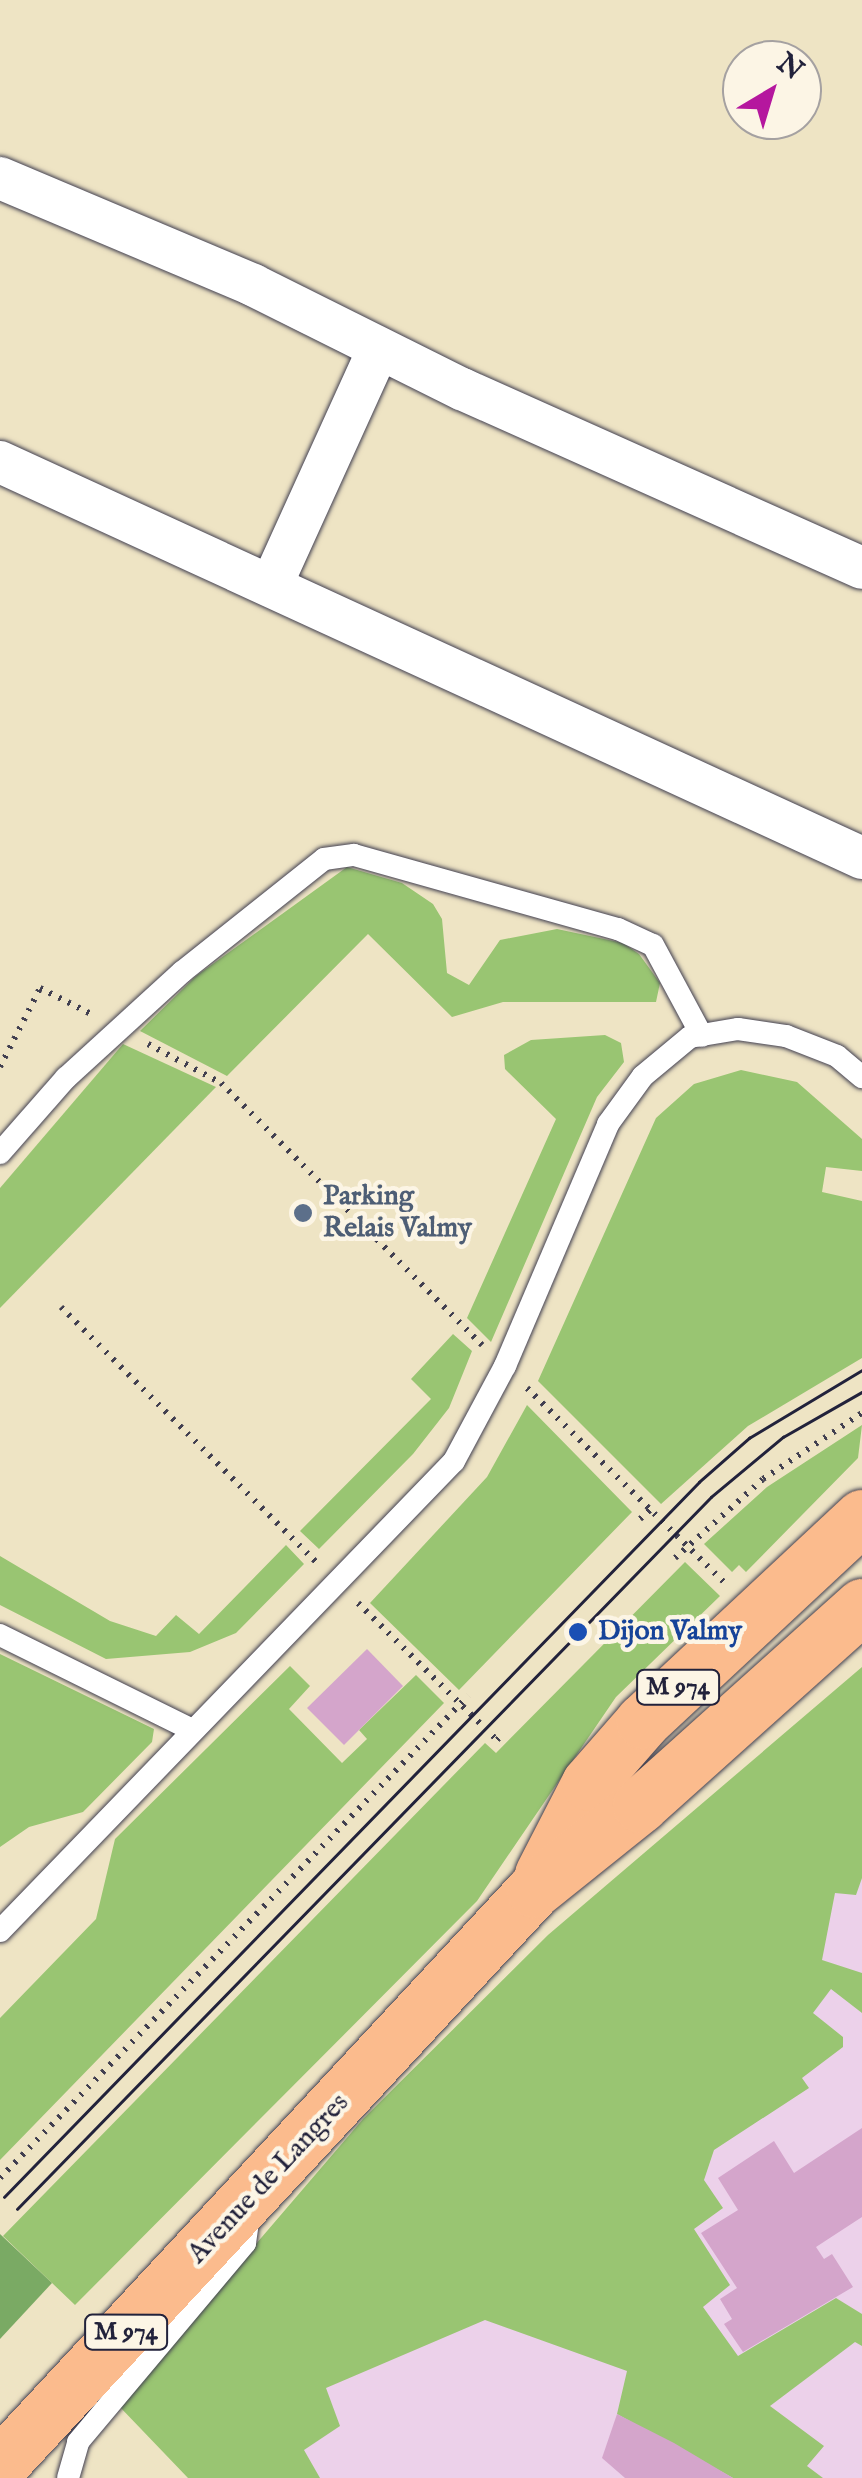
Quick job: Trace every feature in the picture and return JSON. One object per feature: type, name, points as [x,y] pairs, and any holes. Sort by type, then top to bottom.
[{"type":"main road","name":"Avenue de Langres","points":[[534,1890],[590,1783],[643,1720],[862,1516]]},
{"type":"main road","name":"Avenue de Langres","points":[[0,2464],[252,2200],[534,1890],[640,1805],[862,1606]]},
{"type":"street","points":[[0,178],[253,285],[379,348],[862,568]]},
{"type":"street","points":[[272,586],[379,348]]},
{"type":"street","points":[[0,462],[862,858]]},
{"type":"lane","points":[[0,1153],[66,1078],[182,972],[324,859],[354,855],[618,930],[652,945],[702,1036]]},
{"type":"lane","points":[[0,1931],[190,1729],[454,1461],[504,1366],[608,1124],[643,1076],[690,1038],[738,1030],[786,1036],[837,1056],[862,1077]]},
{"type":"lane","points":[[0,1635],[190,1729]]},
{"type":"lane","points":[[68,2478],[78,2442],[244,2243],[252,2200]]},
{"type":"path","points":[[0,1067],[40,988],[220,1082],[736,1594]]},
{"type":"path","points":[[61,1308],[497,1740],[503,1734]]},
{"type":"path","points":[[675,1558],[763,1479],[862,1413]]},
{"type":"path","points":[[640,1519],[651,1509]]},
{"type":"path","points":[[0,2178],[468,1696]]},
{"type":"shaded area","points":[[862,1789],[862,2478],[199,2478]]},
{"type":"green space","points":[[347,867],[402,883],[433,904],[442,919],[447,973],[469,985],[500,940],[557,929],[623,943],[639,954],[660,983],[656,1002],[503,1002],[452,1017],[368,934],[227,1076],[140,1031],[196,976]]},
{"type":"green space","points":[[605,1035],[621,1043],[624,1062],[597,1097],[491,1342],[467,1318],[556,1119],[505,1069],[504,1055],[531,1040]]},
{"type":"green space","points":[[123,1044],[216,1087],[0,1308],[0,1188]]},
{"type":"green space","points":[[741,1070],[797,1082],[862,1139],[862,1171],[826,1167],[822,1192],[862,1201],[862,1358],[748,1426],[661,1504],[538,1381],[656,1118],[694,1084]]},
{"type":"green space","points":[[453,1334],[472,1351],[449,1408],[413,1454],[319,1549],[300,1531],[431,1399],[411,1379]]},
{"type":"green space","points":[[527,1405],[632,1512],[459,1690],[370,1603],[487,1477]]},
{"type":"green space","points":[[862,1425],[858,1458],[746,1572],[739,1565],[732,1572],[704,1544],[767,1487]]},
{"type":"green space","points":[[286,1545],[304,1564],[236,1633],[190,1652],[106,1659],[0,1605],[0,1556],[110,1621],[156,1636],[176,1615],[199,1634]]},
{"type":"green space","points":[[685,1562],[720,1596],[616,1697],[477,1901],[75,2305],[3,2236],[485,1743],[496,1753]]},
{"type":"green space","points":[[0,1654],[154,1729],[152,1742],[83,1812],[29,1827],[0,1847]]},
{"type":"green space","points":[[290,1666],[310,1686],[289,1709],[342,1763],[367,1739],[359,1730],[416,1675],[444,1703],[0,2160],[0,2018],[96,1919],[115,1839]]},
{"type":"green space","points":[[862,1667],[862,1878],[856,1895],[835,1893],[822,1960],[862,1973],[862,2013],[831,1989],[813,2013],[843,2037],[843,2047],[802,2078],[809,2088],[714,2150],[704,2180],[723,2208],[694,2229],[730,2285],[703,2307],[738,2356],[836,2298],[862,2314],[862,2346],[855,2342],[770,2406],[824,2446],[807,2466],[823,2478],[733,2478],[617,2414],[627,2371],[485,2320],[326,2388],[340,2426],[304,2450],[320,2478],[188,2478],[118,2405],[363,2119],[548,1935]]},
{"type":"green space","points":[[0,2234],[52,2283],[0,2339]]},
{"type":"building","points":[[367,1649],[403,1686],[344,1745],[307,1708]]},
{"type":"building","points":[[862,2128],[862,2217],[816,2247],[824,2259],[832,2254],[853,2287],[743,2352],[724,2324],[732,2319],[720,2299],[737,2288],[701,2233],[738,2210],[718,2178],[774,2141],[794,2173]]},
{"type":"building","points":[[617,2414],[733,2478],[625,2478],[602,2458]]},
{"type":"tram line","points":[[4,2197],[699,1482],[749,1438],[862,1370]]},
{"type":"tram line","points":[[17,2209],[711,1497],[783,1437],[862,1392]]},
{"type":"place","name":"Parking Relais Valmy","points":[[303,1213]]},
{"type":"place","name":"Dijon Valmy","points":[[578,1632]]}]
